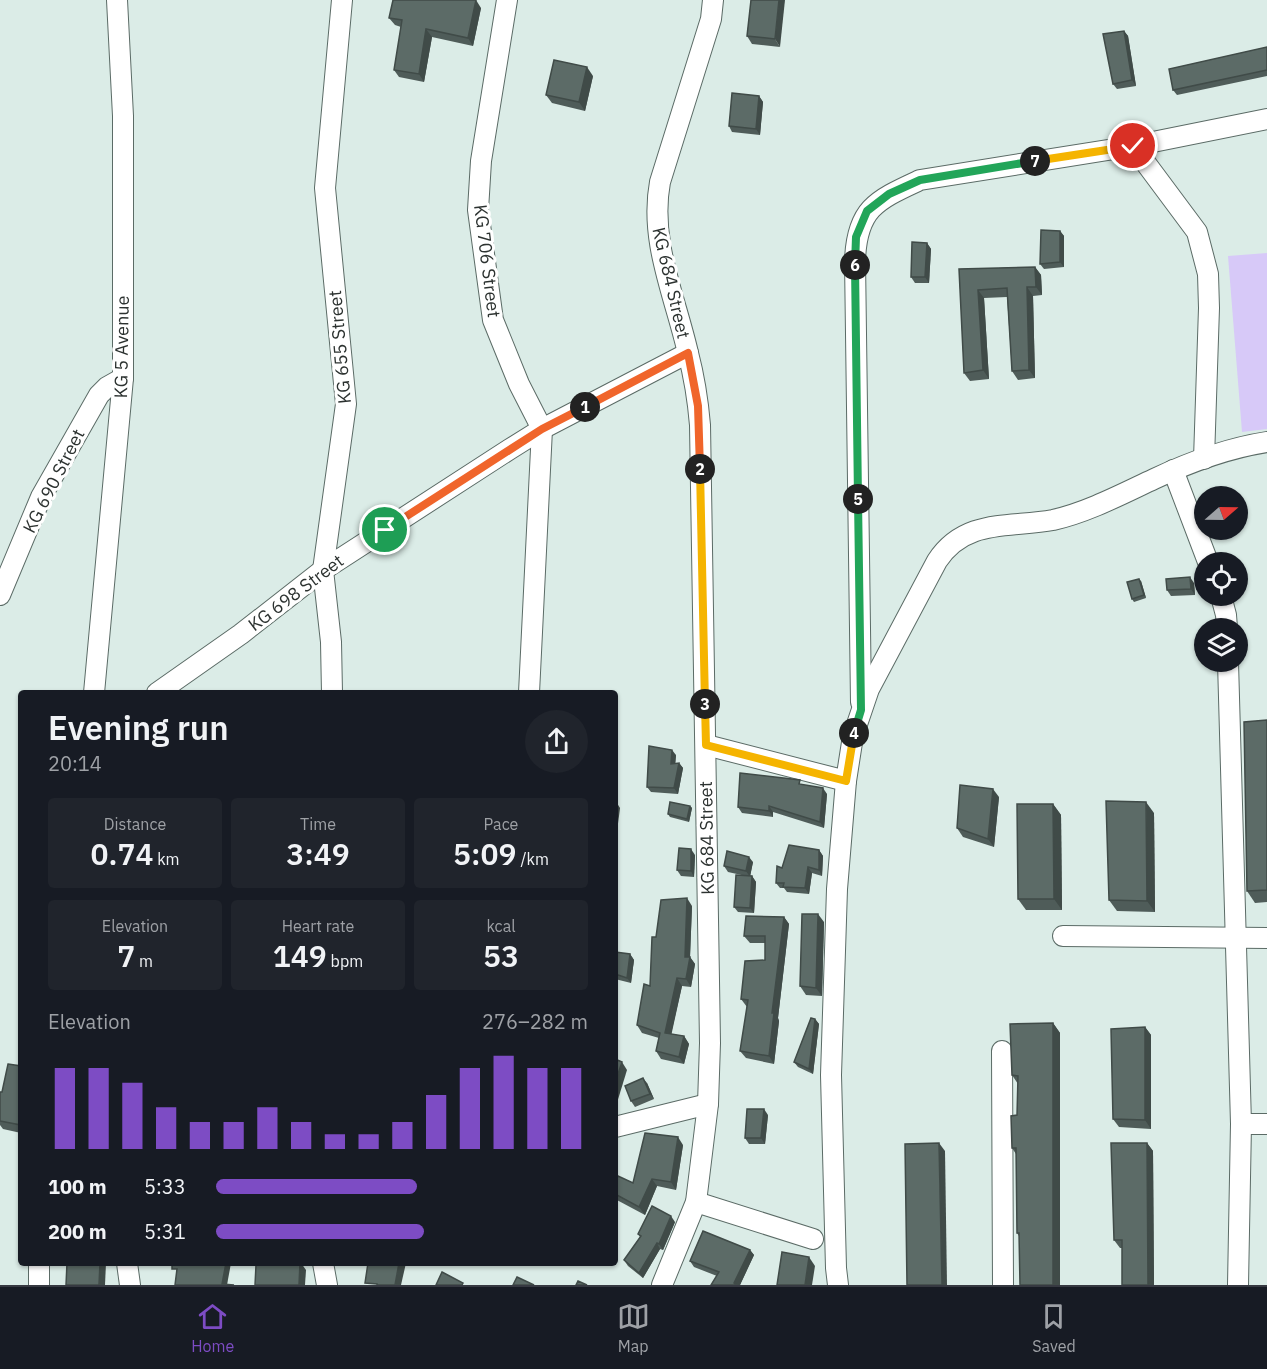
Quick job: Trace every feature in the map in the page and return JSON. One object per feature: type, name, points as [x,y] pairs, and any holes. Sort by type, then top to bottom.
[{"type":"street","name":"KG 5 Avenue","points":[[94,690],[123,378],[123,116],[117,0]]},
{"type":"street","name":"KG 655 Street","points":[[332,690],[331,642],[323,570],[346,404],[325,188],[342,0]]},
{"type":"street","name":"KG 706 Street","points":[[507,0],[481,161],[478,210],[493,320],[519,384],[542,429],[529,690]]},
{"type":"street","name":"KG 684 Street","points":[[662,1285],[696,1202],[708,1104],[710,1043],[700,425],[688,353],[664,267],[657,230],[656,204],[660,182],[711,19],[713,0]]},
{"type":"street","points":[[861,710],[855,260],[856,237],[867,211],[889,194],[920,180],[1133,146],[1267,119]]},
{"type":"street","points":[[1133,146],[1197,232],[1208,274],[1204,459]]},
{"type":"street","name":"KG 698 Street","points":[[161,690],[241,634],[323,570],[542,429],[688,353]]},
{"type":"street","name":"KG 690 Street","points":[[0,596],[41,497],[99,395],[107,387],[123,378]]},
{"type":"street","points":[[838,1285],[831,1075],[837,889],[846,781],[853,736],[869,689],[943,551],[972,531],[986,527],[1052,520],[1112,498],[1173,470],[1241,446],[1267,442]]},
{"type":"street","points":[[1173,470],[1205,552]]},
{"type":"street","points":[[1228,672],[1241,1124],[1238,1285]]},
{"type":"street","points":[[706,745],[846,781]]},
{"type":"street","points":[[1063,936],[1267,938]]},
{"type":"street","points":[[1002,1051],[1003,1285]]},
{"type":"street","points":[[618,1125],[708,1104]]},
{"type":"street","points":[[1241,1124],[1267,1124]]},
{"type":"street","points":[[696,1202],[813,1239]]},
{"type":"street","points":[[39,1266],[39,1285]]},
{"type":"street","points":[[127,1266],[130,1285]]},
{"type":"street","points":[[324,1266],[327,1285]]},
{"type":"shaded area","points":[[1267,253],[1267,429],[1242,432],[1228,256]]},
{"type":"building","points":[[393,0],[476,0],[468,38],[426,29],[419,74],[394,70],[402,20],[389,18]]},
{"type":"building","points":[[751,0],[779,0],[775,39],[747,36]]},
{"type":"building","points":[[1124,31],[1132,80],[1113,84],[1103,34]]},
{"type":"building","points":[[1267,47],[1267,70],[1173,90],[1169,69]]},
{"type":"building","points":[[554,60],[587,67],[579,102],[546,95]]},
{"type":"building","points":[[732,93],[759,96],[756,129],[729,126]]},
{"type":"building","points":[[1041,230],[1060,231],[1060,262],[1040,264]]},
{"type":"building","points":[[912,242],[927,243],[925,277],[911,277]]},
{"type":"building","points":[[1035,267],[1036,287],[1027,287],[1029,370],[1012,371],[1007,288],[978,290],[983,370],[964,373],[959,269]]},
{"type":"building","points":[[1190,577],[1191,589],[1167,590],[1166,579]]},
{"type":"building","points":[[1139,579],[1144,595],[1132,599],[1127,582]]},
{"type":"building","points":[[1267,720],[1267,890],[1247,891],[1244,722]]},
{"type":"building","points":[[649,746],[672,750],[671,764],[679,763],[674,788],[647,787]]},
{"type":"building","points":[[740,773],[800,780],[799,784],[823,788],[820,822],[769,806],[769,811],[738,807]]},
{"type":"building","points":[[960,785],[993,789],[988,839],[957,828]]},
{"type":"building","points":[[1106,801],[1146,802],[1147,901],[1109,900]]},
{"type":"building","points":[[670,802],[690,806],[687,819],[668,814]]},
{"type":"building","points":[[1017,804],[1053,804],[1054,899],[1018,899]]},
{"type":"building","points":[[789,845],[819,850],[819,870],[808,867],[805,888],[783,887],[784,883],[776,883],[777,866],[782,868]]},
{"type":"building","points":[[679,848],[691,849],[691,871],[677,870]]},
{"type":"building","points":[[727,851],[749,857],[746,871],[724,866]]},
{"type":"building","points":[[736,875],[752,876],[750,908],[734,907]]},
{"type":"building","points":[[687,898],[685,957],[690,957],[686,979],[677,978],[665,1033],[684,1036],[679,1057],[656,1051],[660,1033],[637,1025],[644,984],[650,986],[652,937],[656,937],[661,900]]},
{"type":"building","points":[[802,914],[818,914],[816,988],[800,986]]},
{"type":"building","points":[[746,916],[784,917],[769,1056],[740,1051],[748,1000],[741,999],[745,961],[765,960],[765,936],[744,936]]},
{"type":"building","points":[[618,952],[630,954],[627,978],[618,975]]},
{"type":"building","points":[[811,1018],[815,1019],[809,1069],[794,1062]]},
{"type":"building","points":[[1053,1023],[1053,1285],[1020,1285],[1016,1148],[1012,1148],[1011,1116],[1017,1115],[1018,1076],[1012,1075],[1010,1024]]},
{"type":"building","points":[[1145,1027],[1145,1120],[1113,1119],[1111,1029]]},
{"type":"building","points":[[618,1060],[622,1062],[618,1074]]},
{"type":"building","points":[[8,1064],[18,1066],[18,1124],[0,1121],[0,1092],[2,1092]]},
{"type":"building","points":[[643,1078],[650,1094],[631,1101],[625,1086]]},
{"type":"building","points":[[747,1109],[764,1109],[761,1138],[745,1138]]},
{"type":"building","points":[[645,1133],[678,1137],[671,1182],[652,1179],[639,1207],[618,1196],[618,1176],[633,1183]]},
{"type":"building","points":[[939,1143],[942,1285],[907,1285],[905,1144]]},
{"type":"building","points":[[1111,1143],[1147,1143],[1148,1285],[1122,1285],[1122,1240],[1114,1240]]},
{"type":"building","points":[[652,1206],[671,1216],[659,1244],[657,1243],[639,1273],[624,1260],[641,1236],[638,1234]]},
{"type":"building","points":[[703,1231],[750,1250],[734,1283],[737,1285],[711,1285],[719,1272],[690,1261]]},
{"type":"building","points":[[782,1252],[809,1257],[805,1285],[777,1285]]},
{"type":"building","points":[[67,1266],[100,1266],[99,1285],[66,1285]]},
{"type":"building","points":[[172,1266],[225,1266],[222,1284],[234,1285],[175,1285],[177,1269],[172,1269]]},
{"type":"building","points":[[256,1266],[300,1266],[299,1285],[255,1285]]},
{"type":"building","points":[[368,1266],[398,1266],[395,1285],[365,1283]]},
{"type":"building","points":[[442,1272],[463,1283],[462,1285],[436,1285]]},
{"type":"building","points":[[517,1277],[534,1285],[513,1285]]},
{"type":"route","points":[[385,530],[542,429],[688,353],[700,425],[706,745],[846,781],[853,736],[861,710],[855,260],[856,237],[867,211],[889,194],[920,180],[1133,146]]}]
